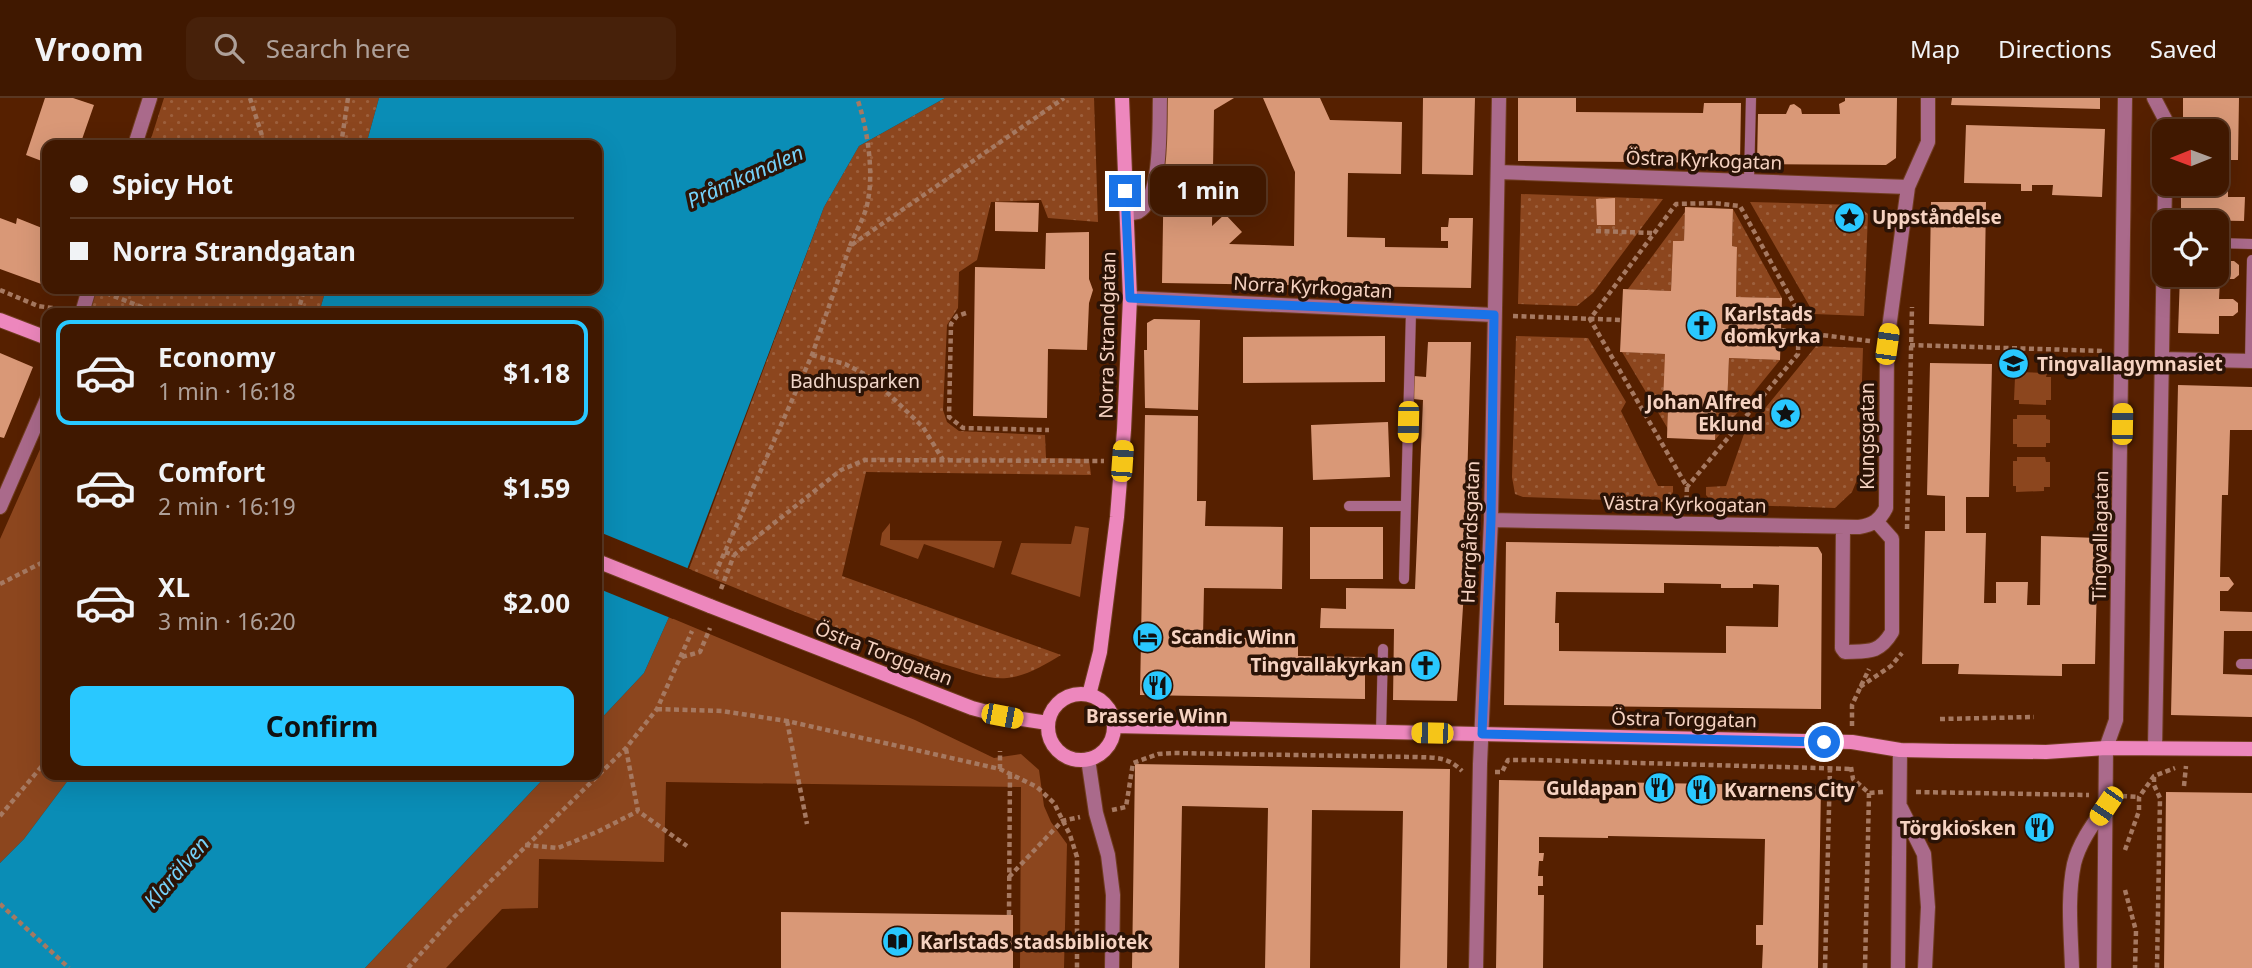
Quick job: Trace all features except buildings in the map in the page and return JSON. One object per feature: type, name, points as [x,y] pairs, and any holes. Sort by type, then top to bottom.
[{"type":"street","points":[[137,140],[150,98]]},
{"type":"street","name":"Norra Strandgatan","points":[[1088,695],[1100,652],[1122,461],[1130,298],[1122,98]]},
{"type":"street","points":[[1126,214],[1139,211],[1147,203],[1154,185],[1160,98]]},
{"type":"street","name":"Herrgårdsgatan","points":[[1476,968],[1491,520],[1499,98]]},
{"type":"street","name":"Kungsgatan","points":[[1876,521],[1886,508],[1887,344],[1908,187],[1928,142],[1928,98]]},
{"type":"street","name":"Tingvallagatan","points":[[2104,968],[2106,747],[2116,720],[2125,98]]},
{"type":"street","points":[[2154,98],[2165,119]]},
{"type":"street","name":"Östra Kyrkogatan","points":[[1498,172],[1908,187]]},
{"type":"street","points":[[2155,748],[2163,287]]},
{"type":"street","name":"Norra Kyrkogatan","points":[[1130,298],[1494,315]]},
{"type":"street","points":[[0,320],[42,336]]},
{"type":"street","points":[[2162,359],[2251,361]]},
{"type":"street","points":[[0,507],[42,410]]},
{"type":"street","name":"Västra Kyrkogatan","points":[[1491,520],[1843,527],[1860,527],[1876,521]]},
{"type":"street","points":[[1843,527],[1842,648],[1845,652],[1870,652],[1879,649],[1892,632],[1892,539],[1876,521]]},
{"type":"street","name":"Östra Torggatan","points":[[602,563],[972,708],[1048,723]]},
{"type":"street","points":[[1080,694],[1088,695],[1096,698],[1108,709],[1114,726],[1107,746],[1088,759],[1072,758],[1058,750],[1049,736],[1048,723],[1051,712],[1063,699],[1080,694]]},
{"type":"street","name":"Östra Torggatan","points":[[1114,726],[1852,742],[1900,750],[2046,752],[2106,747],[2252,749]]},
{"type":"street","points":[[1898,968],[1900,750]]},
{"type":"street","points":[[1088,759],[1094,803],[1108,855],[1111,881],[1112,968]]},
{"type":"street","points":[[1899,798],[1924,854],[1928,907],[1925,968]]},
{"type":"street","points":[[2072,968],[2071,894],[2074,863],[2106,800]]},
{"type":"lane","points":[[1749,180],[1751,98]]},
{"type":"lane","points":[[2229,243],[2252,244]]},
{"type":"lane","points":[[2251,361],[2252,260]]},
{"type":"lane","points":[[1404,579],[1411,311]]},
{"type":"lane","points":[[1349,506],[1406,506]]},
{"type":"lane","points":[[1381,732],[1383,649]]},
{"type":"lane","points":[[2241,664],[2252,664]]},
{"type":"path","points":[[250,98],[263,140]]},
{"type":"path","points":[[342,140],[348,98]]},
{"type":"path","points":[[715,574],[812,355],[868,201],[869,153],[864,116],[857,98]]},
{"type":"path","points":[[850,246],[1064,98]]},
{"type":"path","points":[[1688,204],[1709,201],[1731,206]]},
{"type":"path","points":[[1590,319],[1676,204],[1740,206],[1799,313],[1798,354],[1687,487],[1686,495]]},
{"type":"path","points":[[1596,231],[1654,233]]},
{"type":"path","points":[[0,290],[38,306],[51,308]]},
{"type":"path","points":[[106,294],[144,308]]},
{"type":"path","points":[[1907,538],[1912,306]]},
{"type":"path","points":[[966,313],[957,316],[951,324],[949,417],[963,428],[1049,429]]},
{"type":"path","points":[[1494,315],[1622,320]]},
{"type":"path","points":[[1590,319],[1687,487]]},
{"type":"path","points":[[1781,330],[1887,344],[2123,351]]},
{"type":"path","points":[[812,355],[845,364],[872,378],[923,427],[943,460]]},
{"type":"path","points":[[721,589],[734,555],[841,470],[865,460],[1122,461]]},
{"type":"path","points":[[725,552],[734,555]]},
{"type":"path","points":[[0,584],[42,563]]},
{"type":"path","points":[[682,657],[700,652],[710,628]]},
{"type":"path","points":[[602,771],[626,748],[657,709],[692,631]]},
{"type":"path","points":[[1860,687],[1891,666],[1902,653],[1906,641]]},
{"type":"path","points":[[657,709],[722,711],[787,721],[1000,769],[1037,787],[1054,803],[1070,835],[1077,857],[1077,968]]},
{"type":"path","points":[[1940,719],[2034,717]]},
{"type":"path","points":[[787,721],[807,824]]},
{"type":"path","points":[[626,748],[638,811],[687,846]]},
{"type":"path","points":[[1000,751],[1000,769]]},
{"type":"path","points":[[1126,807],[1133,762],[1166,754],[1441,758],[1453,762],[1462,771],[1481,772],[1502,772],[1507,760],[1851,769]]},
{"type":"path","points":[[0,816],[42,766]]},
{"type":"path","points":[[1825,968],[1830,768]]},
{"type":"path","points":[[1009,915],[1010,773]]},
{"type":"path","points":[[2125,852],[2139,811],[2139,797],[2154,776],[2154,785],[2160,798],[2157,968]]},
{"type":"path","points":[[408,968],[450,921],[593,780]]},
{"type":"path","points":[[1865,968],[1869,793],[1899,798],[2106,800],[2139,797]]},
{"type":"path","points":[[525,845],[558,848],[638,811]]},
{"type":"path","points":[[1009,877],[1062,821]]},
{"type":"path","points":[[2124,886],[2136,931],[2135,968]]},
{"type":"path","points":[[0,904],[69,968]]},
{"type":"green space","points":[[164,98],[379,98],[367,140],[151,140]]},
{"type":"green space","name":"Badhusparken","points":[[945,98],[1094,98],[1098,222],[1048,218],[1041,200],[991,202],[977,260],[959,272],[958,308],[947,325],[943,410],[947,422],[959,431],[1045,435],[1046,458],[1089,459],[1091,475],[866,472],[842,576],[1061,655],[1028,672],[1007,678],[978,675],[884,645],[689,569],[824,207],[859,146]]},
{"type":"green space","points":[[1521,194],[1663,199],[1593,293],[1577,306],[1518,304]]},
{"type":"green space","points":[[1750,202],[1857,205],[1868,214],[1864,316],[1814,314]]},
{"type":"green space","points":[[1733,209],[1782,298],[1736,297],[1737,247],[1732,246]]},
{"type":"green space","points":[[1685,212],[1684,241],[1673,241],[1671,291],[1628,289]]},
{"type":"green space","points":[[92,294],[325,294],[320,308],[87,308]]},
{"type":"green space","points":[[1516,336],[1588,338],[1626,402],[1621,411],[1658,486],[1673,486],[1673,492],[1665,502],[1523,497],[1515,494],[1512,477]]},
{"type":"green space","points":[[1816,346],[1863,348],[1859,475],[1852,492],[1835,508],[1714,504],[1706,495],[1706,487],[1726,486],[1744,434]]},
{"type":"green space","points":[[1622,352],[1665,354],[1668,429]]},
{"type":"green space","points":[[1729,358],[1780,360],[1715,440],[1716,407],[1727,407]]},
{"type":"green space","points":[[2018,372],[2047,373],[2046,377],[2051,377],[2051,400],[2046,400],[2046,405],[2019,404],[2019,400],[2014,400],[2015,377],[2018,377]]},
{"type":"green space","points":[[2017,415],[2046,415],[2046,419],[2050,420],[2050,443],[2046,443],[2046,447],[2017,447],[2017,444],[2013,444],[2013,419],[2017,419]]},
{"type":"green space","points":[[42,445],[42,780],[68,780],[24,839],[0,863],[0,539]]},
{"type":"green space","points":[[2017,457],[2045,457],[2046,462],[2050,462],[2050,487],[2044,487],[2044,491],[2016,492],[2016,486],[2013,486],[2013,461],[2017,461]]},
{"type":"green space","points":[[890,523],[890,540],[1002,541],[994,568],[924,544],[918,559],[880,545],[882,533]]},
{"type":"green space","points":[[1075,526],[1089,528],[1080,597],[1011,574],[1021,543],[1071,544]]},
{"type":"green space","points":[[669,617],[915,720],[994,758],[1021,754],[1039,770],[1044,806],[1051,822],[1067,844],[1064,968],[1020,968],[1021,787],[666,782],[664,862],[539,859],[538,908],[502,909],[446,968],[365,968],[542,780],[602,780],[602,718],[644,673]]},
{"type":"water","name":"Pråmkanalen","points":[[379,98],[945,98],[859,146],[824,207],[669,617],[644,673],[602,718],[602,308],[320,308],[325,294],[602,294],[602,140],[367,140]]},
{"type":"water","name":"Klarälven","points":[[68,780],[542,780],[365,968],[0,968],[0,863],[24,839]]},
{"type":"pier","points":[[602,533],[692,570],[673,619],[602,590]]},
{"type":"place","name":"Uppståndelse","points":[[1849,217]]},
{"type":"place","name":"Karlstads domkyrka","points":[[1701,325]]},
{"type":"place","name":"Tingvallagymnasiet","points":[[2014,364]]},
{"type":"place","name":"Johan Alfred Eklund","points":[[1786,413]]},
{"type":"place","name":"Scandic Winn","points":[[1148,637]]},
{"type":"place","name":"Tingvallakyrkan","points":[[1426,665]]},
{"type":"place","name":"Brasserie Winn","points":[[1157,685]]},
{"type":"place","name":"Guldapan","points":[[1660,788]]},
{"type":"place","name":"Kvarnens City","points":[[1701,790]]},
{"type":"place","name":"Törgkiosken","points":[[2039,828]]},
{"type":"place","name":"Karlstads stadsbibliotek","points":[[897,942]]},
{"type":"route","points":[[1125,191],[1130,298],[1494,315],[1491,520],[1482,734],[1824,742]]}]
